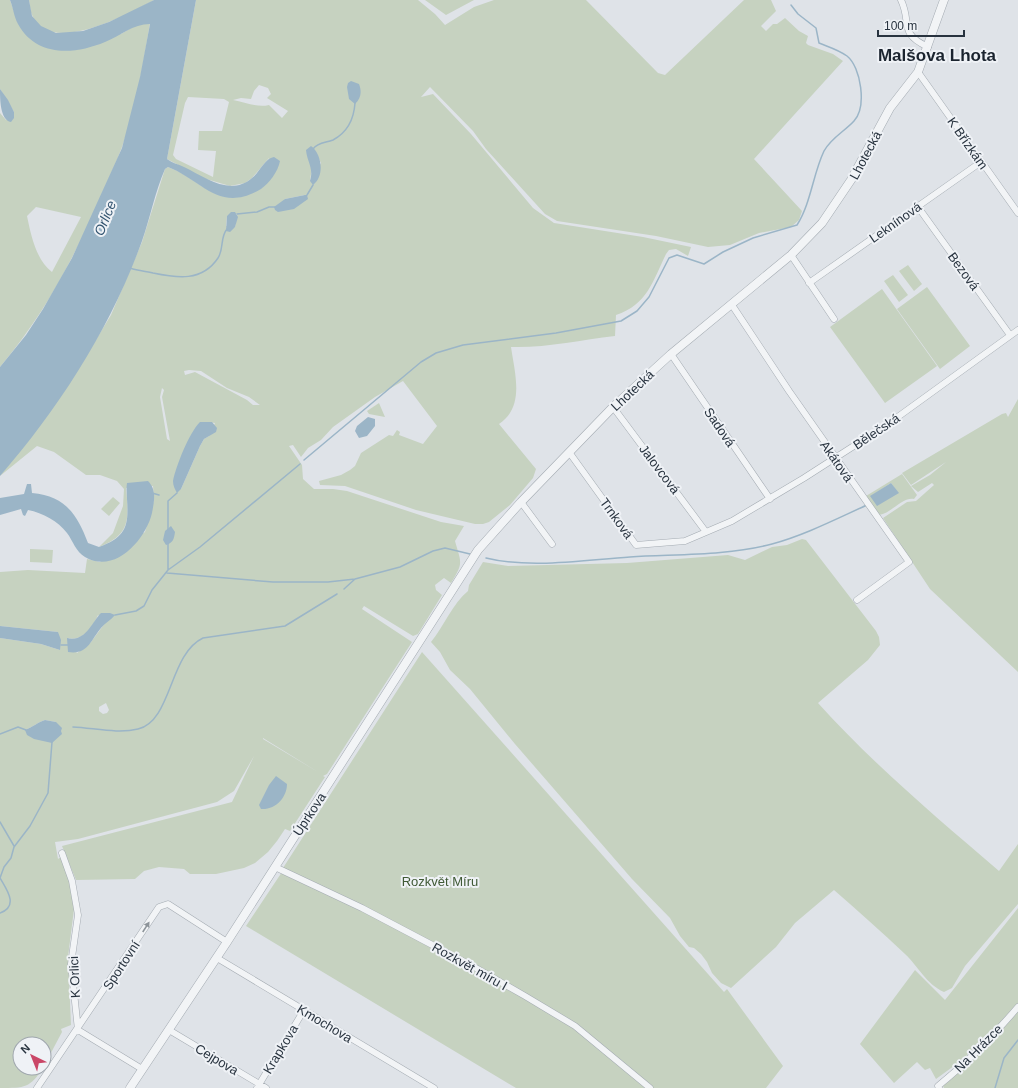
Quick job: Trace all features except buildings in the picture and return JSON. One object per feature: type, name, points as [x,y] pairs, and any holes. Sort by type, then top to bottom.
[{"type":"street","points":[[901,0],[906,10],[905,20],[909,34],[915,41],[928,48]]},
{"type":"street","name":"Lhotecká","points":[[486,540],[613,407],[671,354],[791,255],[822,223],[836,205],[890,108],[918,72],[928,48],[944,0]]},
{"type":"street","name":"K Břízkám","points":[[918,72],[1018,214]]},
{"type":"street","name":"Leknínová","points":[[809,283],[981,162]]},
{"type":"street","name":"Bezová","points":[[918,206],[1010,335]]},
{"type":"street","points":[[791,255],[834,319]]},
{"type":"street","name":"Akátová","points":[[732,305],[835,458],[909,562],[857,600]]},
{"type":"street","name":"Bělečská","points":[[706,532],[732,521],[888,424],[1018,330]]},
{"type":"street","name":"Sadová","points":[[671,354],[770,498]]},
{"type":"street","name":"Jalovcová","points":[[613,407],[706,532]]},
{"type":"street","name":"Trnková","points":[[569,452],[636,545],[685,541],[706,532]]},
{"type":"street","points":[[521,502],[552,544]]},
{"type":"street","name":"Úprkova","points":[[130,1088],[217,958],[486,540]]},
{"type":"street","name":"K Orlici","points":[[62,853],[72,881],[78,915],[71,964],[78,1030]]},
{"type":"street","name":"Rozkvět míru I","points":[[275,867],[369,911],[525,996],[575,1026],[650,1088]]},
{"type":"street","name":"Sportovní","points":[[37,1088],[78,1030],[159,908],[168,904],[227,942]]},
{"type":"street","name":"Kmochova","points":[[217,958],[431,1087]]},
{"type":"street","name":"Na Hrázce","points":[[939,1088],[938,1086],[991,1038],[1018,1007]]},
{"type":"street","name":"Krapkova","points":[[258,1086],[304,1010]]},
{"type":"street","points":[[78,1030],[142,1069]]},
{"type":"street","name":"Cejpova","points":[[169,1030],[258,1086],[266,1088]]},
{"type":"green space","points":[[0,0],[10,0],[18,23],[25,33],[121,34],[136,25],[150,23],[135,102],[120,153],[90,221],[68,265],[31,327],[0,367],[0,113],[6,120],[14,112],[0,89]],"holes":[[[36,207],[81,217],[52,272],[46,267],[38,254],[32,239],[27,216]]]},
{"type":"green space","points":[[29,0],[154,0],[109,22],[71,32],[55,32],[41,27],[32,15]]},
{"type":"green space","points":[[196,0],[418,0],[435,14],[445,25],[474,7],[494,0],[586,0],[658,73],[665,75],[744,0],[771,0],[776,11],[761,26],[766,31],[773,24],[777,24],[785,18],[799,31],[808,36],[806,43],[808,45],[833,54],[843,61],[754,159],[802,211],[799,220],[791,227],[759,233],[730,245],[708,247],[656,236],[557,221],[545,214],[486,149],[473,131],[430,87],[421,97],[433,94],[471,134],[533,208],[554,223],[643,237],[691,247],[688,256],[676,249],[669,250],[648,291],[627,311],[616,315],[615,336],[550,345],[511,347],[516,379],[515,399],[512,409],[507,417],[499,424],[536,469],[533,478],[510,505],[489,522],[475,524],[416,510],[345,486],[320,485],[319,481],[341,475],[350,470],[355,466],[361,453],[389,435],[393,436],[397,430],[400,432],[399,435],[423,444],[437,426],[403,381],[375,397],[333,427],[321,440],[308,448],[301,457],[293,445],[289,446],[302,465],[303,479],[314,489],[347,491],[441,522],[464,526],[455,541],[460,558],[460,566],[458,571],[451,583],[444,578],[435,585],[436,590],[442,595],[418,634],[413,636],[364,606],[362,609],[412,642],[327,774],[323,776],[325,777],[290,831],[285,829],[268,852],[255,863],[244,868],[216,874],[190,874],[184,869],[159,867],[144,871],[135,879],[76,880],[62,846],[232,802],[254,756],[234,791],[217,802],[78,839],[55,842],[58,859],[62,856],[70,880],[74,909],[68,957],[71,1025],[61,1029],[62,1032],[52,1051],[52,1036],[12,1036],[12,1076],[37,1076],[26,1086],[0,1088],[0,638],[41,644],[60,650],[58,632],[0,626],[0,572],[28,570],[85,573],[87,559],[100,562],[145,532],[154,500],[153,486],[126,488],[128,508],[126,524],[117,537],[99,547],[113,533],[123,506],[124,489],[117,481],[100,475],[86,475],[54,452],[37,446],[0,476],[75,374],[111,315],[142,242],[165,169],[168,167],[181,173],[212,192],[223,196],[234,197],[247,194],[263,187],[269,158],[252,178],[245,183],[230,186],[203,178],[167,159]],"holes":[[[259,85],[268,88],[271,94],[267,98],[288,111],[282,118],[269,105],[256,105],[233,100],[241,98],[251,99],[254,91]],[[188,97],[224,99],[229,102],[222,131],[199,131],[198,150],[216,151],[213,177],[176,159],[173,155],[185,103]],[[313,148],[321,163],[310,181],[312,167],[307,155]],[[305,195],[278,212],[285,199]],[[237,214],[235,227],[226,226],[227,216]],[[184,371],[201,371],[227,388],[249,397],[260,405],[253,405],[247,400],[195,372],[185,375]],[[162,388],[164,390],[162,397],[170,441],[167,439],[160,397]],[[207,422],[215,423],[209,436],[204,439],[200,446],[181,489],[178,466],[183,454]],[[98,615],[105,623],[91,642],[77,653],[68,638],[73,639],[82,636],[90,629]],[[106,703],[109,710],[107,713],[103,714],[99,711],[99,707]],[[45,720],[56,722],[25,730],[38,723]],[[263,738],[318,772],[263,739]]]},
{"type":"green space","points":[[425,0],[474,0],[446,15]]},
{"type":"green space","points":[[908,265],[922,284],[914,291],[899,271]]},
{"type":"green space","points":[[893,275],[908,295],[899,302],[884,281]]},
{"type":"green space","points":[[927,287],[970,346],[940,369],[897,309]]},
{"type":"green space","points":[[882,289],[937,366],[885,403],[830,327]]},
{"type":"green space","points":[[1018,399],[1018,672],[930,589],[883,518],[907,502],[916,501],[934,485],[932,483],[918,492],[911,486],[930,475],[946,462],[911,485],[902,473],[1002,414],[1006,413],[1008,417]]},
{"type":"green space","points":[[379,403],[385,417],[369,414],[367,411]]},
{"type":"green space","points":[[902,474],[917,495],[914,499],[905,500],[884,514],[879,515],[866,496]],"holes":[[[891,483],[898,493],[871,496]]]},
{"type":"green space","points":[[113,497],[120,503],[109,516],[101,509]]},
{"type":"green space","points":[[802,539],[806,540],[876,631],[879,637],[880,645],[868,660],[818,703],[883,769],[999,871],[1018,844],[1018,904],[965,966],[952,988],[944,992],[927,980],[905,954],[834,890],[795,923],[776,947],[731,988],[721,983],[712,973],[701,954],[694,948],[689,947],[680,936],[670,918],[632,879],[515,744],[470,689],[450,670],[440,652],[431,642],[453,608],[468,591],[469,585],[483,562],[508,566],[627,563],[728,555],[745,560],[772,547],[787,545]]},
{"type":"green space","points":[[30,549],[53,550],[52,563],[30,562]]},
{"type":"green space","name":"Rozkvět Míru","points":[[422,652],[724,992],[727,989],[783,1066],[766,1088],[516,1088],[246,926]]},
{"type":"green space","points":[[1018,908],[1018,1088],[944,1088],[943,1086],[988,1045],[983,1039],[962,1060],[936,1079],[930,1068],[925,1070],[917,1062],[894,1083],[860,1044],[915,970],[945,1000]]},
{"type":"water","name":"Orlice","points":[[10,0],[29,0],[32,16],[41,26],[56,33],[83,31],[109,22],[154,0],[196,0],[167,159],[209,180],[226,186],[235,186],[244,183],[252,178],[267,160],[271,158],[274,157],[280,161],[273,177],[261,189],[246,196],[234,198],[222,196],[212,192],[168,167],[165,169],[142,241],[115,304],[99,335],[63,394],[22,450],[0,476],[0,367],[26,335],[43,309],[72,258],[122,148],[140,77],[150,24],[132,28],[111,40],[81,49],[69,51],[45,48],[35,43],[26,35],[18,24]]},
{"type":"water","points":[[351,81],[359,84],[360,97],[355,104],[349,99],[347,87],[348,83]]},
{"type":"water","points":[[0,89],[14,112],[14,118],[11,122],[7,120],[3,113]]},
{"type":"water","points":[[311,146],[318,154],[321,165],[321,171],[317,181],[313,185],[310,181],[311,169],[306,150]]},
{"type":"water","points":[[307,195],[308,199],[294,209],[278,212],[275,210],[274,207],[285,199]]},
{"type":"water","points":[[231,212],[235,212],[238,217],[235,227],[230,232],[226,231],[227,216]]},
{"type":"water","points":[[368,417],[375,419],[375,426],[367,436],[359,438],[355,431],[357,426]]},
{"type":"water","points":[[200,422],[212,422],[217,428],[216,432],[204,439],[181,489],[177,493],[173,481],[177,467],[187,442]]},
{"type":"water","points":[[148,481],[154,492],[152,513],[149,523],[136,543],[128,552],[118,558],[107,561],[96,561],[82,555],[63,529],[55,521],[45,515],[28,510],[25,516],[23,515],[21,509],[0,515],[0,498],[24,494],[27,484],[31,484],[32,493],[53,498],[68,508],[79,523],[88,543],[99,547],[115,539],[124,529],[127,516],[127,483]]},
{"type":"water","points":[[891,483],[899,493],[877,506],[870,496]]},
{"type":"water","points":[[171,526],[175,532],[174,537],[172,542],[166,545],[163,540],[165,531]]},
{"type":"water","points":[[101,613],[110,613],[115,615],[103,626],[88,646],[80,651],[68,652],[67,638],[73,639],[83,635]]},
{"type":"water","points":[[0,626],[58,632],[61,640],[60,650],[41,644],[0,638]]},
{"type":"water","points":[[45,720],[56,722],[62,728],[62,734],[52,743],[34,739],[27,735],[25,730]]},
{"type":"water","points":[[276,776],[287,784],[285,794],[276,805],[266,809],[261,809],[259,805],[269,785]]},
{"type":"waterway","points":[[304,460],[421,362],[436,353],[463,345],[556,333],[621,321],[637,311],[649,297],[669,258],[677,255],[704,264],[723,252],[753,238],[797,225],[806,207],[824,151],[830,142],[850,125],[858,115],[861,87],[852,61],[841,52],[819,43],[816,28],[798,14],[791,5]]},
{"type":"waterway","points":[[313,149],[320,144],[333,140],[343,133],[352,119],[355,103]]},
{"type":"waterway","points":[[307,195],[313,185]]},
{"type":"waterway","points":[[237,214],[257,212],[269,207],[276,207]]},
{"type":"waterway","points":[[129,268],[180,277],[197,275],[212,266],[218,258],[221,251],[223,236],[227,229]]},
{"type":"waterway","points":[[115,615],[136,611],[144,606],[152,590],[168,570],[200,547],[300,464]]},
{"type":"waterway","points":[[152,493],[159,495]]},
{"type":"waterway","points":[[168,530],[168,501],[177,493]]},
{"type":"waterway","points":[[486,558],[521,563],[557,563],[737,551],[772,544],[796,536],[867,505]]},
{"type":"waterway","points":[[168,544],[168,570]]},
{"type":"waterway","points":[[167,573],[273,582],[328,582],[355,579],[400,567],[433,551],[445,548],[470,554]]},
{"type":"waterway","points":[[344,589],[355,579]]},
{"type":"waterway","points":[[73,727],[122,731],[138,729],[149,723],[158,714],[183,658],[192,646],[203,638],[285,626],[337,594]]},
{"type":"waterway","points":[[61,645],[69,645]]},
{"type":"waterway","points":[[0,734],[18,727],[26,730]]},
{"type":"waterway","points":[[0,913],[6,910],[10,902],[10,897],[0,878],[4,867],[11,858],[14,847],[30,826],[48,793],[52,742]]},
{"type":"waterway","points":[[0,822],[14,846]]},
{"type":"waterway","points":[[995,1088],[1004,1058],[1018,1040]]},
{"type":"district","name":"Malšova Lhota","points":[[937,55]]}]
